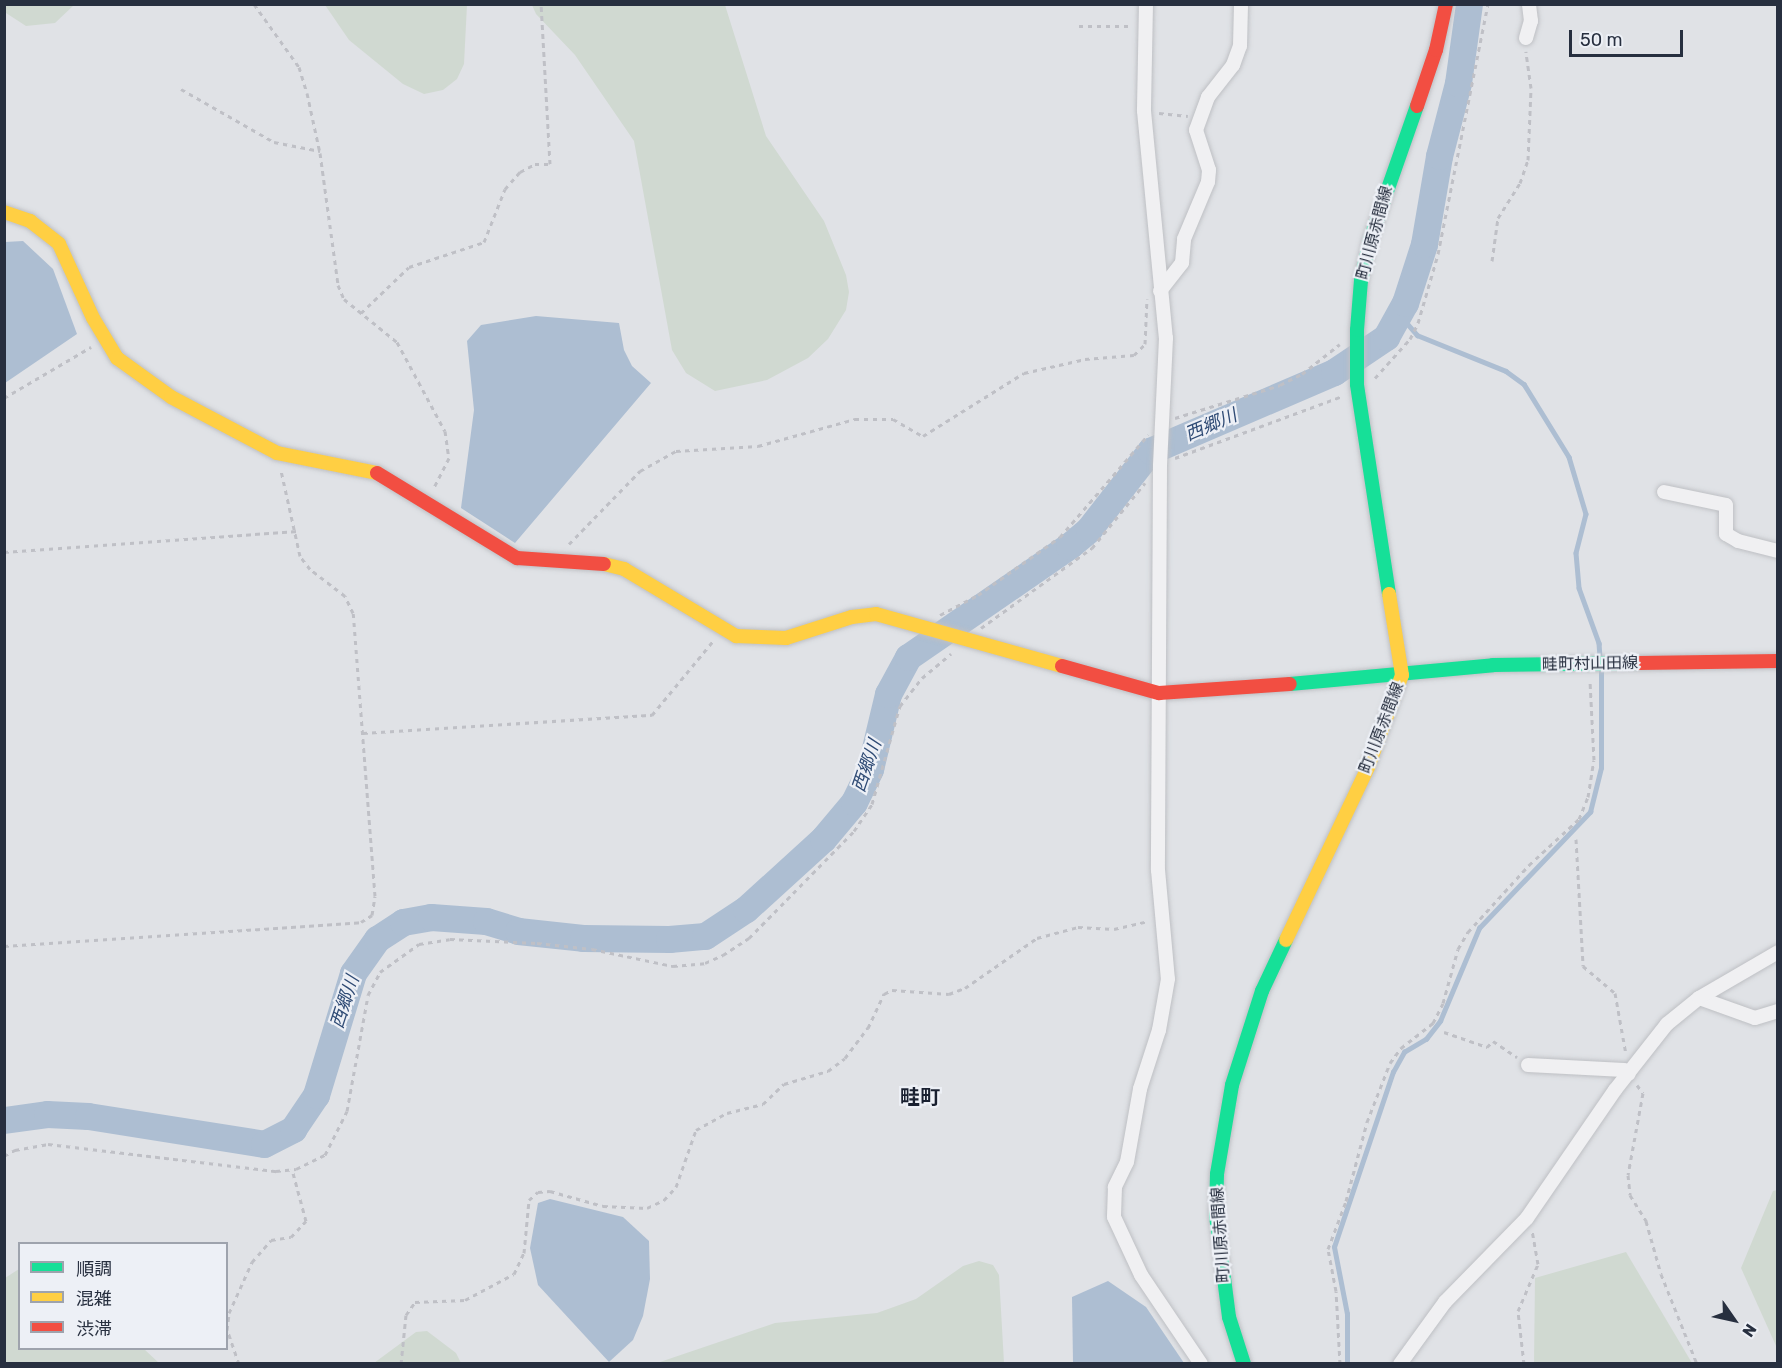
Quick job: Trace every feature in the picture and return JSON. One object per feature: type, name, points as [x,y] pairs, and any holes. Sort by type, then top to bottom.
[{"type":"main road","name":"町川原赤間線","points":[[1245,1364],[1229,1317],[1216,1215],[1217,1174],[1232,1085],[1262,991],[1368,767],[1402,675],[1358,388],[1357,330],[1361,280],[1370,240],[1436,50],[1446,4]]},
{"type":"main road","points":[[4,212],[30,221],[59,244],[104,340],[134,374],[277,453],[376,472],[517,558],[589,560],[624,569],[722,630]]},
{"type":"main road","name":"畦町村山田線","points":[[722,630],[770,640],[876,614],[970,637],[1159,693],[1182,694],[1493,665],[1778,661]]},
{"type":"street","points":[[1146,4],[1143,111],[1154,289],[1166,338],[1160,464],[1158,870],[1166,989],[1159,1030],[1140,1089],[1127,1162],[1115,1187],[1114,1217],[1141,1275],[1201,1364]]},
{"type":"street","points":[[1154,289],[1182,263],[1184,239],[1208,182],[1209,170],[1196,130],[1198,117],[1208,97],[1233,64],[1240,46],[1241,4]]},
{"type":"street","points":[[1526,38],[1531,21],[1529,4]]},
{"type":"street","points":[[1664,492],[1726,505],[1726,534],[1738,541],[1778,551]]},
{"type":"street","points":[[1400,1364],[1445,1302],[1527,1218],[1626,1072],[1667,1024],[1699,998],[1778,952]]},
{"type":"street","points":[[1699,998],[1755,1018],[1778,1011]]},
{"type":"street","points":[[1528,1065],[1626,1072]]},
{"type":"path","points":[[254,4],[298,67],[320,151],[338,285],[344,299],[397,342],[445,431],[449,458],[425,502]]},
{"type":"path","points":[[361,313],[409,267],[484,242],[505,189],[520,172],[535,164],[550,164],[540,4]]},
{"type":"path","points":[[4,1156],[15,1150],[48,1144],[253,1171],[292,1169],[325,1155],[338,1135],[347,1112],[368,995],[380,972],[397,957],[419,944],[450,939],[592,949],[673,966],[705,963],[723,955],[748,938],[854,831],[872,804],[900,706],[922,678],[984,623],[1092,548],[1160,464],[1358,388],[1410,339],[1438,254],[1488,4]]},
{"type":"path","points":[[1079,26],[1145,26]]},
{"type":"path","points":[[1492,261],[1498,218],[1520,183],[1528,160],[1531,88],[1526,38]]},
{"type":"path","points":[[181,88],[274,142],[320,151]]},
{"type":"path","points":[[1143,111],[1198,117]]},
{"type":"path","points":[[567,559],[572,538],[640,471],[676,451],[758,446],[855,419],[893,419],[923,436],[1012,378],[1085,359],[1134,355],[1145,344],[1154,289]]},
{"type":"path","points":[[922,624],[978,595],[1060,537],[1134,446],[1161,428],[1280,385],[1302,374],[1357,330]]},
{"type":"path","points":[[4,398],[104,340]]},
{"type":"path","points":[[4,946],[361,922],[375,908],[353,613],[345,596],[310,569],[300,556],[298,531],[277,453]]},
{"type":"path","points":[[4,552],[298,531]]},
{"type":"path","points":[[363,733],[652,715],[722,630]]},
{"type":"path","points":[[1340,1364],[1336,1291],[1328,1249],[1346,1201],[1366,1122],[1390,1063],[1401,1048],[1433,1023],[1467,932],[1529,865],[1579,819],[1588,797],[1594,760],[1591,664]]},
{"type":"path","points":[[1576,839],[1583,966],[1615,993],[1626,1054],[1626,1072],[1643,1093],[1628,1175],[1630,1195],[1646,1221],[1661,1274],[1697,1364]]},
{"type":"path","points":[[401,1364],[406,1315],[414,1302],[465,1300],[514,1274],[524,1253],[529,1200],[538,1192],[550,1191],[603,1206],[646,1208],[664,1200],[676,1187],[696,1130],[727,1113],[763,1104],[784,1084],[828,1071],[845,1058],[868,1028],[884,994],[892,990],[949,994],[965,988],[1037,938],[1078,927],[1114,929],[1162,919]]},
{"type":"path","points":[[1444,1032],[1487,1047],[1492,1041],[1528,1065]]},
{"type":"path","points":[[228,1322],[229,1313],[252,1262],[271,1240],[291,1237],[306,1221],[292,1169]]},
{"type":"path","points":[[1524,1364],[1518,1311],[1538,1264],[1527,1218]]},
{"type":"path","points":[[228,1333],[239,1364]]},
{"type":"shaded area","points":[[5,4],[74,5],[55,23],[26,26],[6,13]]},
{"type":"shaded area","points":[[325,5],[467,5],[464,64],[457,79],[443,90],[424,94],[403,84],[349,40]]},
{"type":"shaded area","points":[[532,5],[725,5],[766,136],[824,221],[846,275],[849,292],[846,310],[828,339],[808,358],[767,380],[715,391],[686,373],[672,350],[634,141],[575,55],[536,14]]},
{"type":"shaded area","points":[[1777,1190],[1777,1348],[1741,1268],[1773,1191]]},
{"type":"shaded area","points":[[1626,1252],[1692,1363],[1534,1363],[1535,1278]]},
{"type":"shaded area","points":[[979,1261],[993,1265],[999,1275],[1004,1363],[657,1363],[775,1323],[877,1313],[916,1299],[963,1266]]},
{"type":"shaded area","points":[[18,1270],[18,1350],[145,1350],[159,1363],[5,1363],[5,1278]]},
{"type":"shaded area","points":[[427,1331],[456,1353],[461,1363],[374,1363],[416,1332]]},
{"type":"water","points":[[23,241],[53,269],[77,334],[5,383],[5,242]]},
{"type":"water","points":[[536,316],[619,323],[624,350],[632,366],[651,383],[515,543],[461,508],[474,410],[467,341],[481,325]]},
{"type":"water","points":[[550,1199],[623,1217],[649,1241],[650,1279],[643,1316],[633,1340],[609,1362],[538,1285],[530,1248],[538,1203]]},
{"type":"water","points":[[1108,1281],[1146,1307],[1184,1363],[1073,1363],[1072,1297]]},
{"type":"waterway","name":"西郷川","points":[[4,1120],[47,1114],[88,1116],[264,1144],[293,1129],[316,1095],[353,973],[377,939],[403,922],[431,917],[486,921],[518,931],[583,938],[669,939],[705,936],[746,909],[823,839],[854,802],[870,769],[888,694],[908,657],[1069,546],[1089,529],[1150,451],[1334,372],[1386,337],[1405,303],[1424,244],[1439,156],[1458,83],[1469,4]]},
{"type":"waterway","points":[[1399,314],[1417,335],[1506,371],[1524,384],[1569,457],[1586,514],[1576,553],[1579,588],[1599,643],[1600,657]]},
{"type":"waterway","points":[[1347,1364],[1347,1314],[1334,1247],[1393,1072],[1404,1052],[1426,1039],[1440,1021],[1479,928],[1590,812],[1601,768],[1601,669]]},
{"type":"traffic: fast","points":[[1389,594],[1357,384],[1357,330],[1361,280],[1370,240],[1417,106]]},
{"type":"traffic: fast","points":[[1290,684],[1493,665],[1639,663]]},
{"type":"traffic: fast","points":[[1244,1364],[1229,1317],[1216,1215],[1217,1174],[1232,1085],[1262,991],[1286,940]]},
{"type":"traffic: slow","points":[[4,212],[30,221],[59,244],[93,318],[117,358],[171,397],[277,453],[377,473]]},
{"type":"traffic: slow","points":[[604,564],[624,569],[736,636],[786,638],[852,617],[876,614],[1062,666]]},
{"type":"traffic: slow","points":[[1286,940],[1368,767],[1402,675],[1389,594]]},
{"type":"traffic: jam","points":[[1417,106],[1436,50],[1446,4]]},
{"type":"traffic: jam","points":[[377,473],[517,558],[604,564]]},
{"type":"traffic: jam","points":[[1639,663],[1778,661]]},
{"type":"traffic: jam","points":[[1062,666],[1159,693],[1290,684]]},
{"type":"district","name":"畦町","points":[[920,1097]]}]
